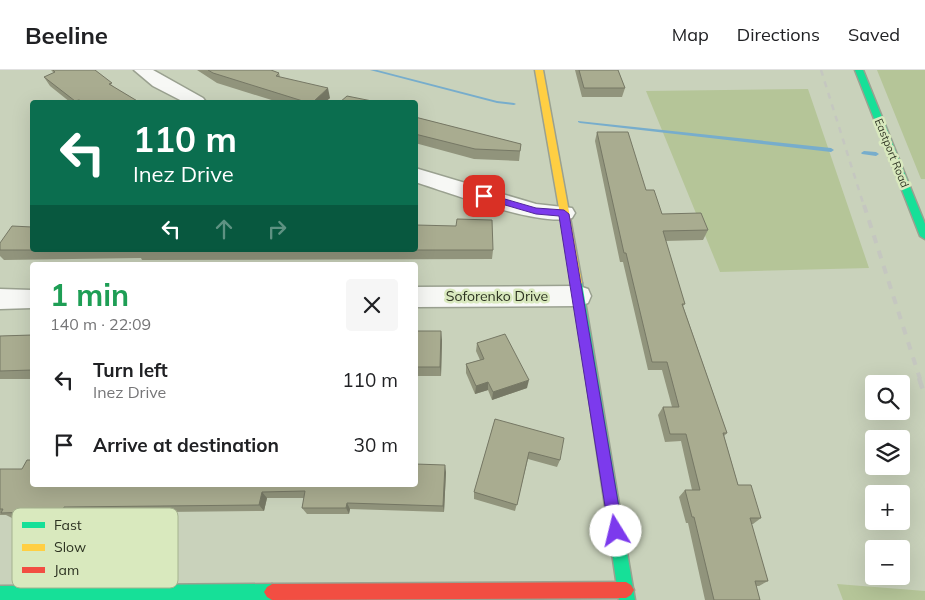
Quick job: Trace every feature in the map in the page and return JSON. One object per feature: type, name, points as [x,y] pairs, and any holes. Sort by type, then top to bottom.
[{"type":"street","points":[[142,70],[159,82],[193,100]]},
{"type":"street","points":[[0,594],[627,595],[539,70]]},
{"type":"street","name":"Eastport Road","points":[[859,70],[918,203],[925,236]]},
{"type":"street","points":[[418,176],[536,211],[564,214]]},
{"type":"street","name":"Soforenko Drive","points":[[418,297],[578,296]]},
{"type":"street","points":[[0,299],[30,299]]},
{"type":"green space","points":[[877,70],[925,70],[925,179],[921,179]]},
{"type":"green space","points":[[808,89],[869,268],[720,272],[646,91]]},
{"type":"green space","points":[[837,584],[925,591],[925,600],[843,600]]},
{"type":"building","points":[[53,70],[95,70],[112,83],[109,84],[136,100],[74,100],[44,77],[55,72]]},
{"type":"building","points":[[208,70],[271,70],[279,73],[276,76],[328,88],[315,100],[300,100]]},
{"type":"building","points":[[579,70],[618,70],[625,88],[584,88]]},
{"type":"building","points":[[347,96],[367,100],[342,100]]},
{"type":"building","points":[[418,118],[521,144],[520,151],[475,149],[418,135]]},
{"type":"building","points":[[597,132],[628,132],[646,190],[654,190],[662,214],[701,213],[708,230],[663,231],[685,304],[682,304],[727,433],[723,433],[738,485],[751,485],[761,518],[750,518],[768,581],[755,581],[760,600],[714,600],[694,517],[692,517],[685,490],[700,490],[686,434],[670,434],[663,407],[679,407],[667,362],[652,362],[626,253],[624,253]]},
{"type":"building","points":[[457,219],[492,220],[493,250],[418,250],[418,225],[456,226]]},
{"type":"building","points":[[12,226],[30,227],[30,250],[0,250],[0,243]]},
{"type":"building","points":[[418,331],[441,331],[440,367],[418,367]]},
{"type":"building","points":[[505,334],[529,380],[493,392],[488,382],[476,386],[466,364],[484,359],[477,343]]},
{"type":"building","points":[[30,335],[30,370],[0,371],[0,336]]},
{"type":"building","points":[[495,419],[564,438],[560,460],[529,452],[517,505],[474,492]]},
{"type":"building","points":[[27,460],[30,460],[30,487],[418,487],[418,464],[445,465],[443,506],[347,503],[346,508],[302,508],[305,491],[262,492],[259,505],[12,508],[12,513],[1,513],[3,509],[0,509],[0,469],[22,469]]},
{"type":"waterway","points":[[372,70],[497,102],[514,104]]},
{"type":"waterway","points":[[580,122],[831,150]]},
{"type":"waterway","points":[[864,153],[876,154]]},
{"type":"railway","points":[[821,70],[864,206]]},
{"type":"railway","points":[[864,205],[920,379]]},
{"type":"railway","points":[[919,378],[925,396]]},
{"type":"traffic: fast","points":[[859,70],[925,236]]},
{"type":"traffic: fast","points":[[577,283],[627,600]]},
{"type":"traffic: fast","points":[[0,594],[272,592]]},
{"type":"traffic: slow","points":[[539,70],[577,283]]},
{"type":"traffic: jam","points":[[272,592],[626,590]]},
{"type":"route","points":[[484,196],[536,211],[564,214],[616,531]]}]
